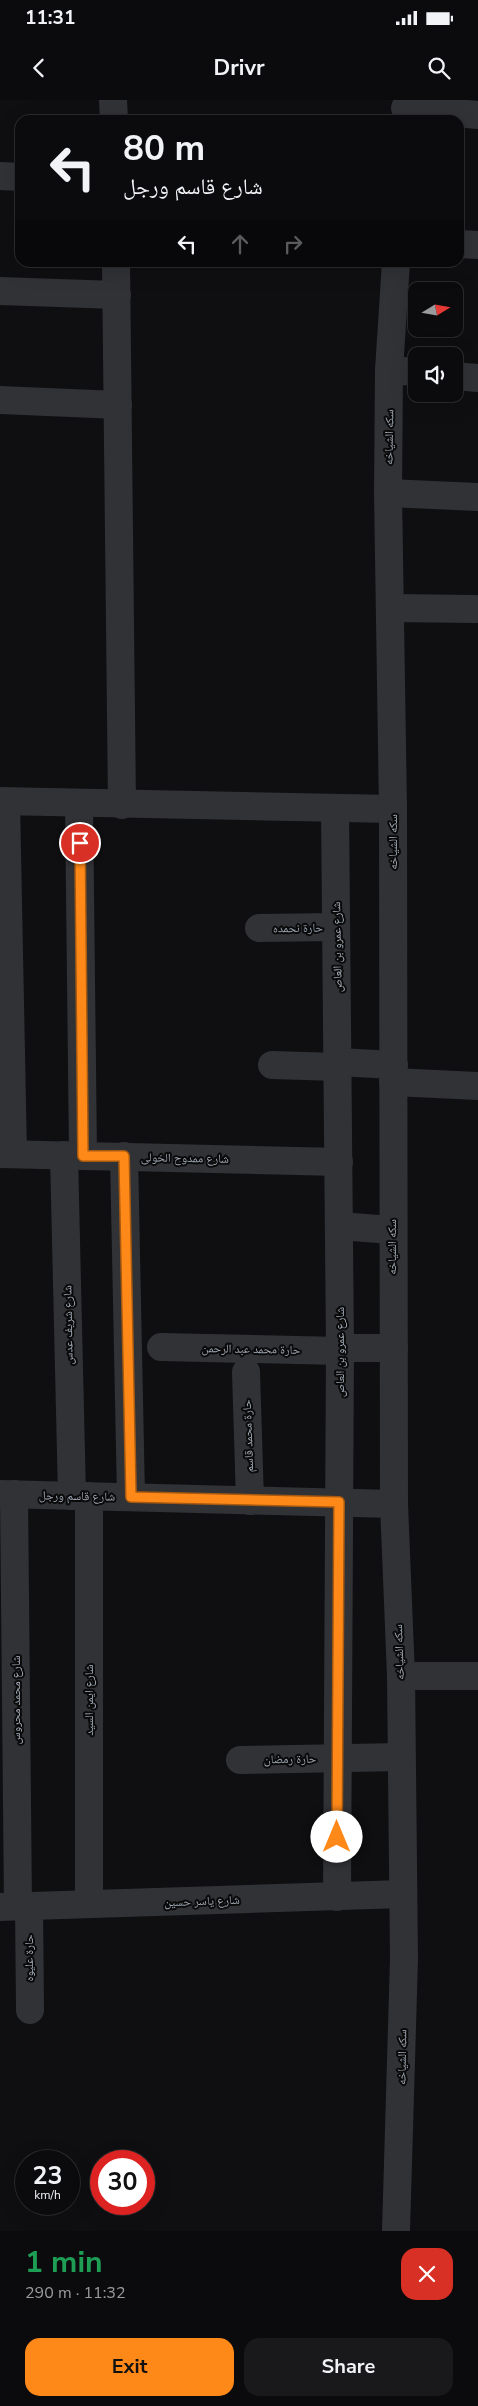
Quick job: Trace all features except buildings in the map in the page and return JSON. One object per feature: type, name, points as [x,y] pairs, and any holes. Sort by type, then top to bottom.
[{"type":"street","points":[[113,100],[114,115]]},
{"type":"street","points":[[405,109],[478,115]]},
{"type":"street","points":[[0,176],[15,177]]},
{"type":"street","points":[[464,244],[478,245]]},
{"type":"street","points":[[116,267],[122,805]]},
{"type":"street","name":"سكه الشياخه","points":[[396,267],[389,370],[388,493],[393,809],[394,1074],[392,1230],[394,1504],[401,1676],[401,1757],[392,1894],[404,1959],[396,2231]]},
{"type":"street","points":[[0,291],[117,295]]},
{"type":"street","points":[[389,370],[408,371]]},
{"type":"street","points":[[463,377],[478,378]]},
{"type":"street","points":[[0,400],[118,405]]},
{"type":"street","points":[[388,493],[478,497]]},
{"type":"street","points":[[390,608],[474,609]]},
{"type":"street","points":[[6,1154],[3,802],[393,809]]},
{"type":"street","name":"شارع شريف عدس","points":[[79,804],[73,1155],[81,1496]]},
{"type":"street","name":"شارع عمرو بن العاص","points":[[335,808],[339,1162],[339,1502],[356,1758],[344,1896]]},
{"type":"street","name":"حارة نحمده","points":[[259,928],[336,927]]},
{"type":"street","points":[[272,1065],[338,1064],[478,1086]]},
{"type":"street","name":"شارع ممدوح الخولى","points":[[6,1154],[339,1162]]},
{"type":"street","points":[[124,1156],[131,1497]]},
{"type":"street","points":[[339,1226],[392,1230]]},
{"type":"street","name":"حارة محمد عبد الرحمن","points":[[162,1347],[394,1348]]},
{"type":"street","name":"حارة محمد قاسم","points":[[246,1372],[250,1500]]},
{"type":"street","name":"شارع قاسم ورجل","points":[[7,1494],[394,1504]]},
{"type":"street","name":"شارع محمد محروس","points":[[7,1494],[16,1906]]},
{"type":"street","name":"شارع ايمن السيد","points":[[81,1496],[89,1904]]},
{"type":"street","points":[[401,1676],[478,1676]]},
{"type":"street","name":"حارة رمضان","points":[[240,1760],[401,1757]]},
{"type":"street","name":"شارع ياسر حسين","points":[[16,1906],[392,1894]]},
{"type":"street","name":"حارة عليوه","points":[[16,1906],[30,2010]]},
{"type":"route","points":[[80,843],[83,1156],[124,1156],[131,1497],[339,1502],[337,1837]]}]
